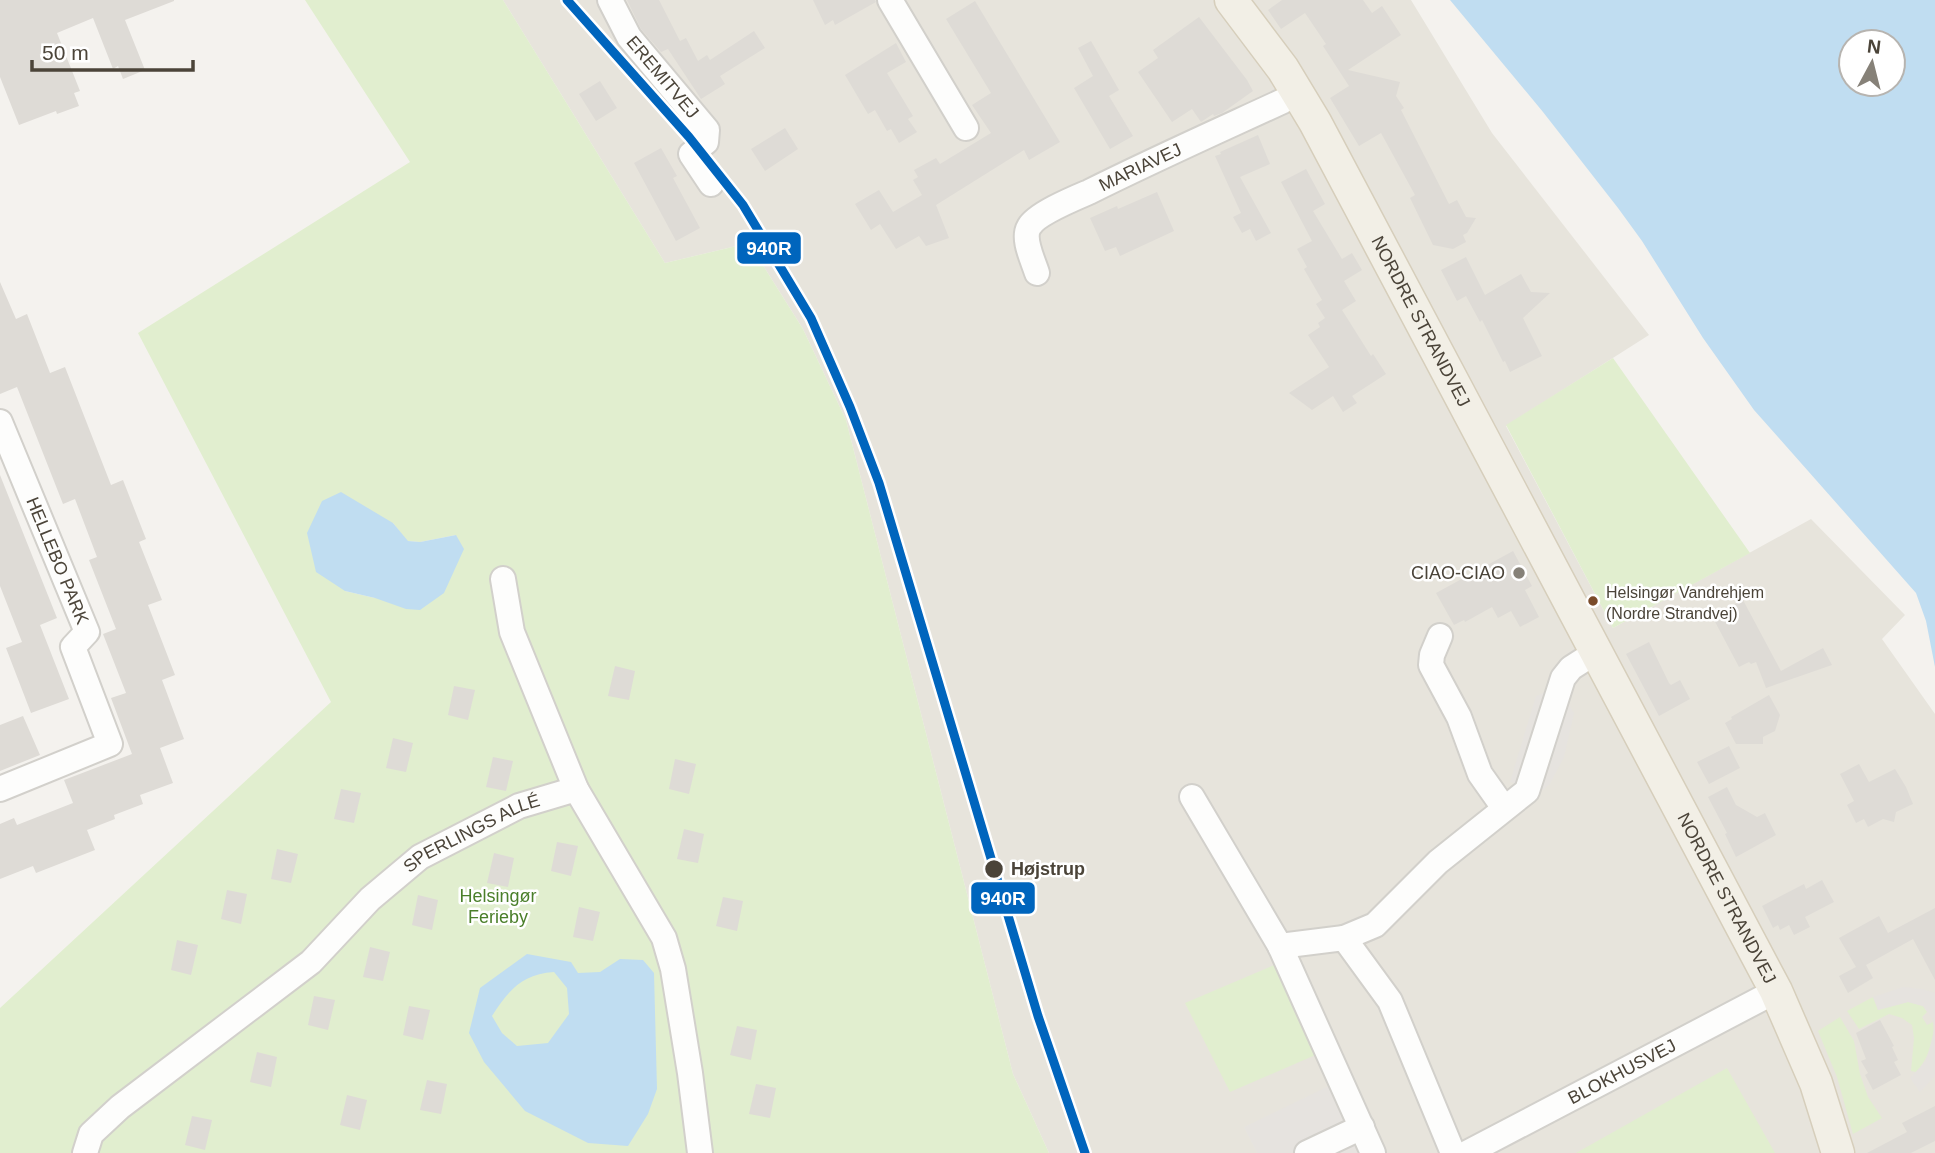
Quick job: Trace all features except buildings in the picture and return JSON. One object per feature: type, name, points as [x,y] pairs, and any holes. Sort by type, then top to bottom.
[{"type":"main road","name":"NORDRE STRANDVEJ","points":[[1231,0],[1269,48],[1298,92],[1776,991],[1816,1083],[1838,1153]]},
{"type":"street","name":"EREMITVEJ","points":[[610,0],[629,37],[707,130],[706,142],[691,154],[711,184]]},
{"type":"street","points":[[890,0],[965,128]]},
{"type":"street","name":"MARIAVEJ","points":[[1037,273],[1026,238],[1028,228],[1033,222],[1053,209],[1298,92]]},
{"type":"street","name":"HELLEBO PARK","points":[[0,422],[87,632],[74,647],[110,744],[0,789]]},
{"type":"street","points":[[503,579],[512,632],[576,789],[664,938],[673,968],[700,1153]]},
{"type":"street","points":[[1440,636],[1431,665],[1459,717],[1479,774],[1504,808]]},
{"type":"street","points":[[1280,946],[1344,938],[1375,925],[1437,862],[1527,791],[1563,678],[1570,668],[1596,652]]},
{"type":"street","name":"SPERLINGS ALLÉ","points":[[85,1153],[91,1134],[120,1107],[311,962],[370,899],[420,857],[519,806],[576,789]]},
{"type":"street","points":[[1192,797],[1280,946],[1373,1153]]},
{"type":"street","points":[[1344,938],[1390,1002],[1453,1153]]},
{"type":"street","name":"BLOKHUSVEJ","points":[[1467,1153],[1776,991]]},
{"type":"street","points":[[1307,1153],[1362,1127]]},
{"type":"shaded area","points":[[503,0],[1411,0],[1492,133],[1649,335],[1506,426],[1613,628],[1811,519],[1905,615],[1882,639],[1935,714],[1935,1153],[1049,1153],[1013,1074],[846,420],[803,329],[749,243],[665,263]]},
{"type":"shaded area","points":[[1546,692],[1568,703],[1574,713],[1564,757],[1550,784],[1543,790],[1510,782],[1536,696]]},
{"type":"shaded area","points":[[1903,987],[1935,993],[1935,1028],[1932,1018],[1923,1006],[1908,1002],[1878,1010],[1873,997]]},
{"type":"shaded area","points":[[1935,1028],[1935,1076],[1920,1092],[1910,1078],[1926,1061]]},
{"type":"shaded area","points":[[1333,1084],[1366,1153],[1257,1153],[1244,1127]]},
{"type":"green space","name":"Helsingør Ferieby","points":[[305,0],[503,0],[665,263],[749,243],[803,329],[846,420],[1013,1074],[1049,1153],[0,1153],[0,1008],[331,702],[138,333],[410,162]],"holes":[[[393,523],[407,541],[420,542],[456,535],[375,598],[345,591]]]},
{"type":"green space","points":[[1613,358],[1750,553],[1613,628],[1506,425]]},
{"type":"green space","points":[[1279,963],[1320,1053],[1230,1092],[1185,1003]]},
{"type":"green space","points":[[1873,997],[1878,1010],[1908,1002],[1923,1006],[1927,1012],[1922,1017],[1927,1025],[1933,1022],[1930,1048],[1916,1072],[1911,1071],[1914,1038],[1912,1025],[1889,1014],[1859,1029],[1847,1011]]},
{"type":"green space","points":[[1840,1017],[1854,1041],[1860,1074],[1868,1097],[1882,1118],[1853,1134],[1837,1077],[1818,1031]]},
{"type":"green space","points":[[1727,1068],[1775,1153],[1576,1153]]},
{"type":"water","points":[[1450,0],[1935,0],[1935,667],[1926,621],[1916,593],[1754,410],[1618,208]]},
{"type":"water","points":[[341,492],[393,523],[408,541],[420,542],[456,535],[464,549],[444,593],[420,610],[406,609],[345,591],[316,572],[307,533],[322,501]]},
{"type":"water","points":[[527,954],[571,962],[578,973],[600,972],[620,959],[643,960],[654,973],[657,1089],[648,1114],[628,1146],[588,1143],[525,1111],[484,1062],[469,1033],[480,988]],"holes":[[[554,972],[567,988],[569,1014],[548,1043],[517,1046],[502,1033],[492,1016],[517,985],[533,976]]]},
{"type":"transit line","name":"940R","points":[[567,0],[689,137],[743,205],[811,318],[850,407],[879,483],[1038,1016],[1085,1153]]},
{"type":"place","name":"CIAO-CIAO","points":[[1519,573]]},
{"type":"place","name":"Helsingør Vandrehjem (Nordre Strandvej)","points":[[1593,601]]},
{"type":"place","name":"Højstrup","points":[[994,869]]}]
